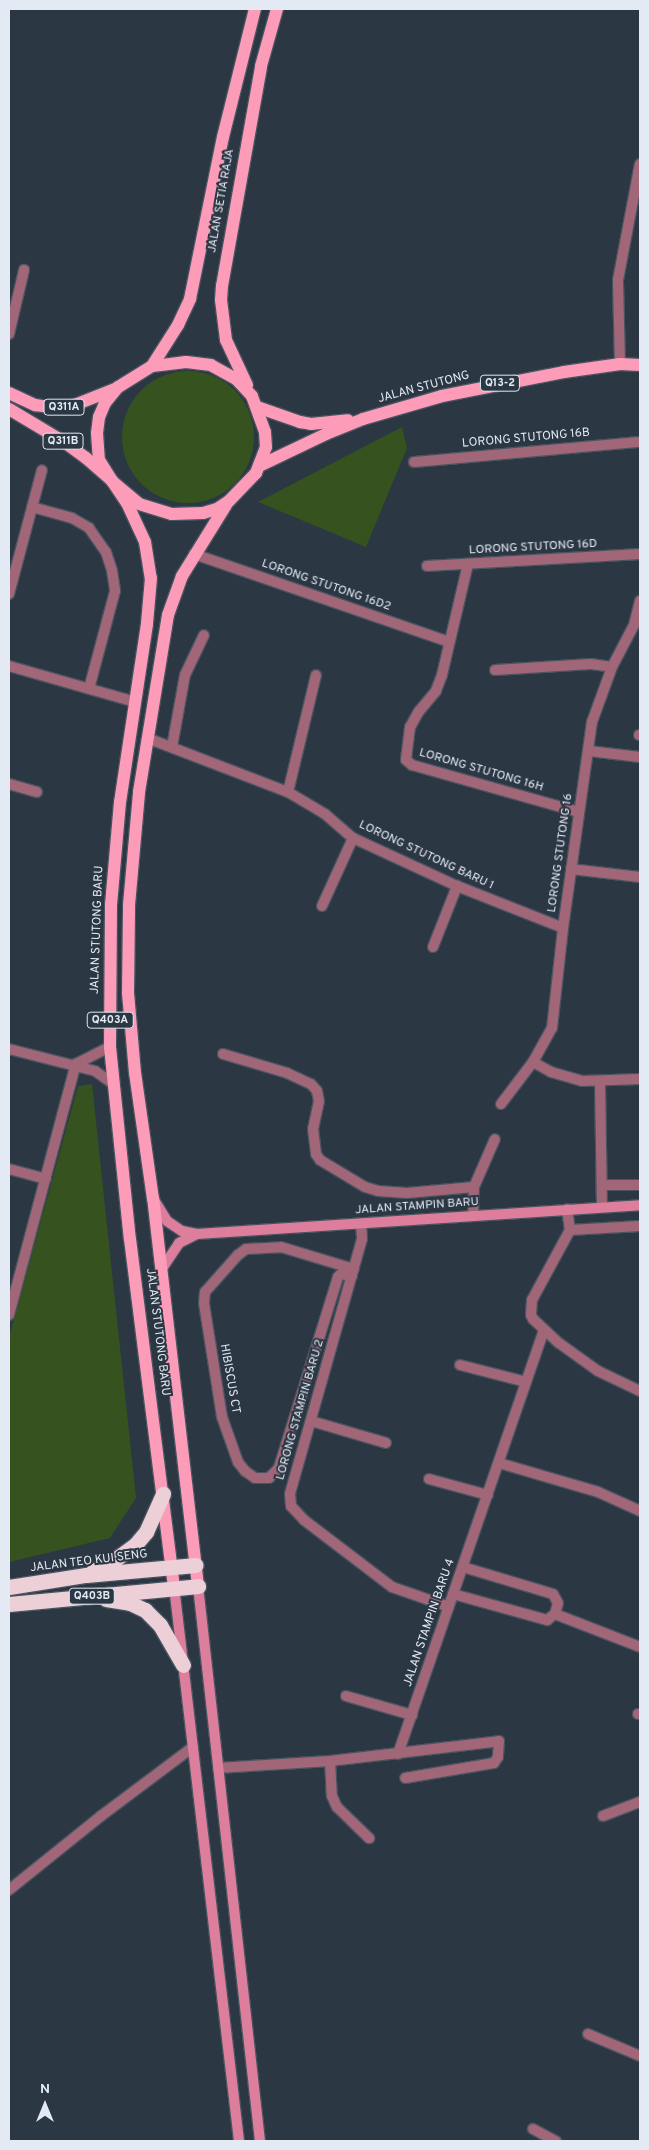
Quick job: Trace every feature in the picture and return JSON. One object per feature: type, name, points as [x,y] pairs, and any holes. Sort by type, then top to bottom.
[{"type":"highway","points":[[86,1575],[117,1558],[135,1544],[146,1532],[163,1494]]},
{"type":"highway","points":[[172,1567],[196,1565]]},
{"type":"highway","name":"JALAN TEO KUI SENG","points":[[9,1587],[86,1575],[172,1567]]},
{"type":"highway","name":"Q403B","points":[[9,1604],[174,1586],[198,1586]]},
{"type":"highway","points":[[87,1596],[130,1603],[145,1610],[160,1626],[184,1665]]},
{"type":"main road","name":"JALAN SETIA RAJA","points":[[152,366],[178,325],[190,299],[223,137],[255,9]]},
{"type":"main road","name":"JALAN SETIA RAJA","points":[[255,401],[226,340],[222,293],[261,66],[277,9]]},
{"type":"main road","points":[[186,362],[211,365],[236,379],[255,401],[265,432],[266,447],[259,466],[251,478],[229,501],[217,509],[203,513],[172,514],[139,504],[112,481],[99,460],[96,438],[99,417],[105,403],[118,387],[152,366],[186,362]]},
{"type":"main road","name":"JALAN STUTONG","points":[[363,419],[442,396],[496,383],[620,364],[640,365]]},
{"type":"main road","name":"Q311A","points":[[9,393],[35,405],[56,408],[72,406],[118,387]]},
{"type":"main road","name":"Q13-2","points":[[255,401],[278,416],[311,424],[363,419]]},
{"type":"main road","name":"Q311B","points":[[9,409],[64,442],[112,481]]},
{"type":"main road","name":"Q13-2","points":[[259,466],[326,434],[363,419]]},
{"type":"main road","name":"JALAN STUTONG BARU","points":[[112,481],[127,503],[145,542],[150,578],[147,624],[120,802],[111,904],[110,1047],[130,1239],[174,1586]]},
{"type":"main road","name":"JALAN STUTONG BARU","points":[[198,1586],[153,1199],[135,1073],[128,993],[129,905],[136,819],[147,738],[168,615],[182,576],[194,554],[229,501]]},
{"type":"main road","name":"JALAN STAMPIN BARU","points":[[153,1199],[167,1221],[182,1231],[197,1234],[640,1205]]},
{"type":"main road","name":"JALAN STAMPIN BARU","points":[[160,1270],[178,1243],[197,1234]]},
{"type":"main road","points":[[174,1586],[239,2141]]},
{"type":"main road","points":[[198,1586],[260,2141]]},
{"type":"street","points":[[620,364],[618,280],[640,164]]},
{"type":"street","points":[[9,334],[24,270]]},
{"type":"street","name":"LORONG STUTONG 16B","points":[[414,462],[640,442]]},
{"type":"street","points":[[9,594],[42,470]]},
{"type":"street","points":[[32,507],[72,518],[90,528],[106,552],[115,592],[89,689]]},
{"type":"street","name":"LORONG STUTONG 16D2","points":[[194,554],[449,642]]},
{"type":"street","name":"LORONG STUTONG 16D","points":[[427,566],[640,554]]},
{"type":"street","name":"LORONG STUTONG 16H","points":[[468,564],[436,691],[419,711],[410,727],[406,760],[412,765],[579,812]]},
{"type":"street","name":"LORONG STUTONG 16","points":[[501,1104],[533,1062],[552,1028],[563,928],[592,722],[612,667],[637,625],[640,601]]},
{"type":"street","points":[[172,747],[185,675],[204,635]]},
{"type":"street","points":[[495,670],[591,664],[612,667]]},
{"type":"street","points":[[9,666],[135,702]]},
{"type":"street","points":[[288,792],[316,674]]},
{"type":"street","name":"LORONG STUTONG BARU 1","points":[[147,738],[288,792],[324,814],[353,838],[458,886],[563,928]]},
{"type":"street","points":[[589,751],[640,757]]},
{"type":"street","points":[[9,784],[38,792]]},
{"type":"street","points":[[322,906],[353,838]]},
{"type":"street","points":[[571,869],[640,877]]},
{"type":"street","points":[[433,947],[458,886]]},
{"type":"street","points":[[9,1315],[12,1292],[46,1179],[76,1064],[110,1047]]},
{"type":"street","points":[[9,1049],[76,1064],[95,1071],[111,1082],[114,1089]]},
{"type":"street","points":[[223,1054],[287,1073],[311,1084],[317,1091],[319,1101],[313,1129],[316,1154],[320,1160],[354,1182],[378,1191],[407,1193],[474,1188]]},
{"type":"street","points":[[533,1062],[551,1072],[568,1078],[600,1081],[640,1080]]},
{"type":"street","points":[[600,1081],[602,1206]]},
{"type":"street","points":[[473,1215],[474,1188],[495,1140]]},
{"type":"street","points":[[9,1170],[46,1179]]},
{"type":"street","points":[[603,1185],[640,1185]]},
{"type":"street","points":[[568,1209],[570,1230],[532,1300],[531,1315],[559,1343],[598,1371],[640,1392]]},
{"type":"street","name":"LORONG STAMPIN BARU 2","points":[[361,1224],[362,1239],[290,1494],[291,1506],[304,1520],[392,1587],[449,1607]]},
{"type":"street","points":[[570,1230],[640,1226]]},
{"type":"street","name":"HIBISCUS CT","points":[[281,1247],[353,1273],[338,1276],[279,1468],[269,1478],[255,1478],[245,1471],[238,1462],[222,1417],[204,1304],[205,1292],[238,1255],[246,1249],[281,1247]]},
{"type":"street","name":"JALAN STAMPIN BARU 4","points":[[398,1754],[544,1330]]},
{"type":"street","points":[[460,1366],[526,1382]]},
{"type":"street","points":[[311,1421],[386,1443]]},
{"type":"street","points":[[499,1463],[598,1492],[640,1511]]},
{"type":"street","points":[[429,1479],[488,1495]]},
{"type":"street","points":[[453,1594],[547,1620],[555,1614],[558,1603],[553,1594],[463,1567]]},
{"type":"street","points":[[555,1614],[640,1647]]},
{"type":"street","points":[[346,1696],[412,1715]]},
{"type":"street","points":[[218,1768],[330,1761],[499,1741],[498,1757],[494,1763],[405,1778]]},
{"type":"street","points":[[9,1890],[101,1816],[193,1747]]},
{"type":"street","points":[[330,1761],[332,1796],[337,1807],[370,1838]]},
{"type":"street","points":[[603,1816],[640,1802]]},
{"type":"street","points":[[588,2034],[640,2056]]},
{"type":"street","points":[[533,2129],[556,2141]]},
{"type":"green space","points":[[188,371],[213,376],[224,382],[234,391],[243,401],[249,412],[254,437],[249,462],[243,473],[234,483],[224,492],[213,498],[188,503],[163,498],[152,492],[142,483],[133,473],[127,462],[122,437],[127,412],[133,401],[142,391],[152,382],[163,376]]},
{"type":"green space","points":[[402,427],[407,448],[366,547],[258,502]]},
{"type":"green space","points":[[92,1084],[136,1498],[110,1538],[9,1562],[9,1337],[78,1086]]}]
